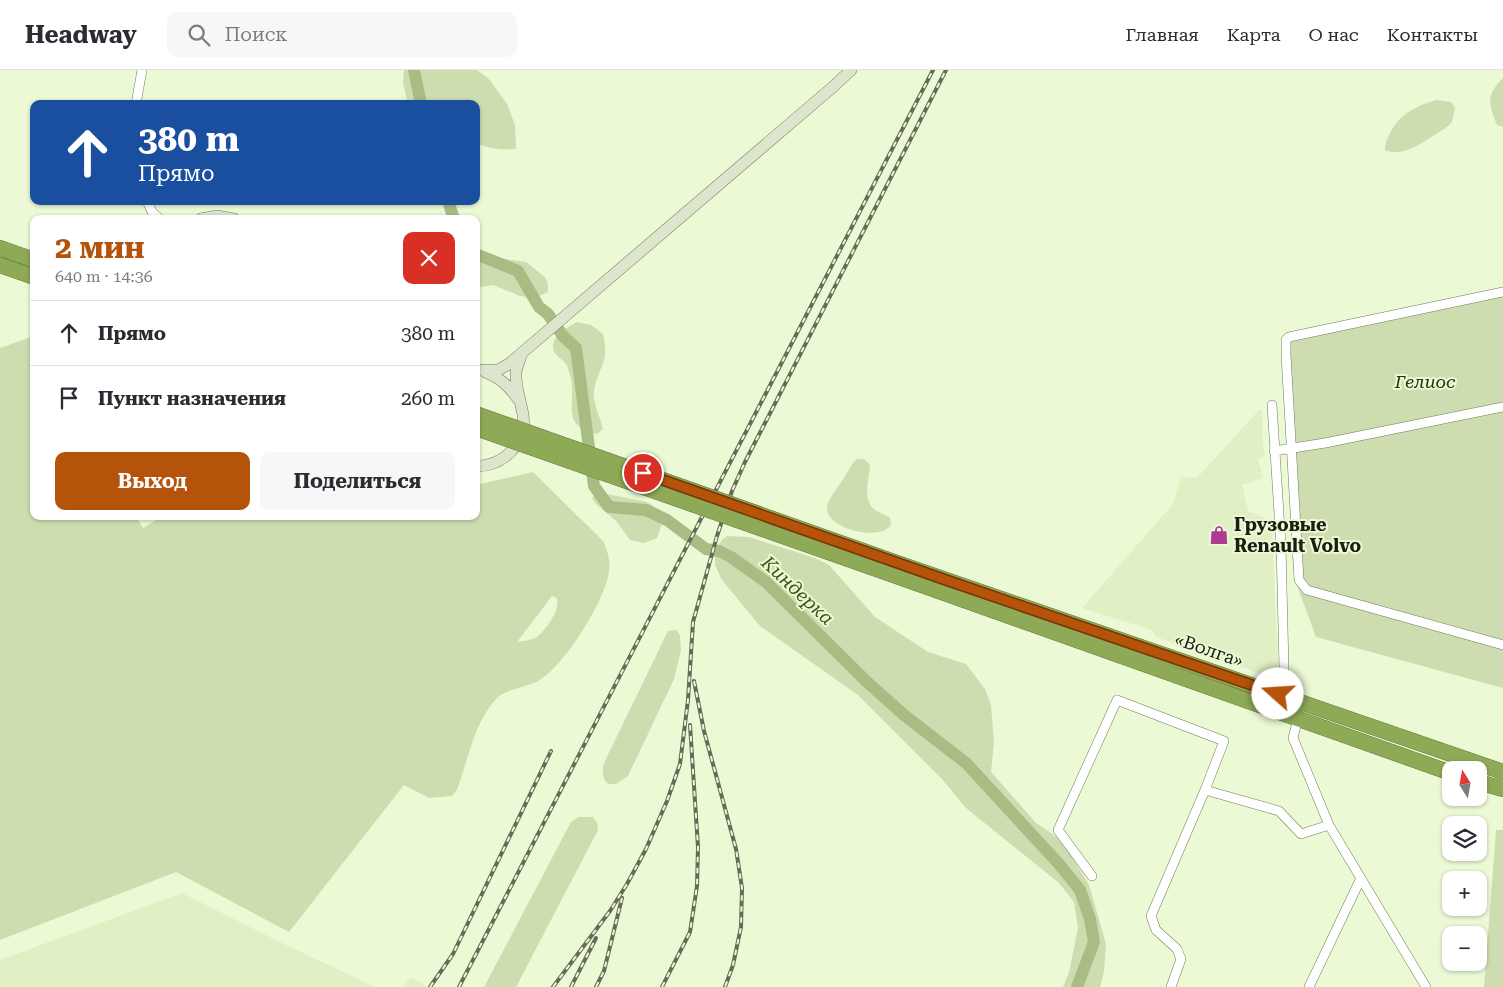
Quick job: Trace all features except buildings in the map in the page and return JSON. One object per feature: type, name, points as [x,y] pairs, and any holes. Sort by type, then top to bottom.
[{"type":"highway","points":[[0,248],[30,259]]},
{"type":"highway","points":[[3,266],[30,276]]},
{"type":"highway","points":[[480,415],[901,571]]},
{"type":"highway","points":[[480,429],[901,571]]},
{"type":"highway","name":"«Волга»","points":[[901,571],[1278,694],[1503,772]]},
{"type":"highway","name":"«Волга»","points":[[901,571],[1298,718],[1442,769]]},
{"type":"highway","points":[[1488,785],[1503,789]]},
{"type":"street","points":[[137,100],[142,70]]},
{"type":"street","points":[[480,370],[498,370],[522,353],[851,70]]},
{"type":"street","points":[[3,266],[30,280]]},
{"type":"street","points":[[1503,292],[1289,337],[1286,340],[1299,580],[1307,590],[1503,645]]},
{"type":"street","points":[[480,465],[503,459],[514,451],[520,438],[524,425],[516,383],[516,371],[522,353]]},
{"type":"street","points":[[480,371],[501,380],[521,402]]},
{"type":"street","points":[[1272,406],[1281,545],[1284,668],[1278,694]]},
{"type":"street","points":[[1274,451],[1503,407]]},
{"type":"street","points":[[1092,876],[1058,830],[1117,700],[1224,741],[1151,916],[1156,930],[1177,949],[1181,959],[1171,987]]},
{"type":"street","points":[[1298,718],[1293,738],[1329,825],[1426,987]]},
{"type":"street","points":[[1205,790],[1279,811],[1301,834],[1329,825]]},
{"type":"street","points":[[1309,987],[1360,878]]},
{"type":"shaded area","points":[[1259,410],[1262,411],[1265,456],[1258,459],[1263,478],[1242,485],[1248,511],[1262,517],[1272,526],[1278,666],[1271,674],[1264,675],[1156,637],[1152,630],[1082,608],[1173,504],[1181,477],[1197,478]]},
{"type":"shaded area","points":[[182,893],[375,987],[0,987],[0,960]]},
{"type":"shaded area","points":[[411,977],[424,985],[427,987],[403,987]]},
{"type":"green space","points":[[404,70],[477,70],[489,79],[507,104],[515,125],[516,149],[496,149],[480,145],[480,100],[407,100],[403,83]]},
{"type":"green space","points":[[1503,78],[1503,127],[1497,125],[1490,100],[1493,90]]},
{"type":"green space","points":[[1436,100],[1451,102],[1455,108],[1452,122],[1447,127],[1417,146],[1401,152],[1385,150],[1391,131],[1400,119],[1416,108]]},
{"type":"green space","points":[[480,256],[526,262],[545,277],[548,284],[548,292],[535,298],[520,296],[493,285],[480,287]]},
{"type":"green space","name":"Гелиос","points":[[1503,290],[1503,688],[1316,637],[1296,583],[1289,485],[1284,336]]},
{"type":"green space","points":[[577,322],[591,325],[603,334],[605,344],[604,359],[594,391],[595,405],[603,429],[597,434],[577,425],[573,419],[572,385],[568,368],[553,349],[554,342],[559,334]]},
{"type":"green space","points":[[30,337],[30,520],[138,520],[143,528],[156,520],[480,520],[480,484],[533,472],[604,542],[609,560],[606,584],[582,632],[571,648],[548,674],[538,681],[499,696],[488,709],[472,742],[457,790],[452,796],[429,798],[404,785],[289,932],[176,872],[0,940],[0,348]],"holes":[[[552,596],[557,598],[555,614],[537,637],[517,642]]]},
{"type":"green space","points":[[857,459],[864,459],[870,465],[867,495],[871,506],[875,510],[890,517],[891,525],[885,530],[870,533],[860,532],[841,526],[829,515],[827,508],[829,501]]},
{"type":"green space","points":[[597,492],[647,502],[659,510],[662,524],[657,538],[644,543],[630,540],[617,522],[596,504],[592,498]]},
{"type":"green space","points":[[727,536],[749,537],[815,558],[829,565],[875,617],[928,652],[966,664],[985,689],[991,705],[994,743],[991,772],[1036,823],[1057,837],[1071,855],[1089,885],[1106,944],[1104,972],[1100,987],[1063,987],[1069,972],[1078,928],[1074,902],[1059,883],[966,808],[942,779],[858,695],[760,626],[722,580],[715,565],[715,551]]},
{"type":"green space","points":[[676,630],[680,635],[681,650],[674,679],[628,776],[618,783],[609,784],[603,775],[604,763],[668,631]]},
{"type":"green space","points":[[579,817],[593,817],[597,823],[598,830],[516,987],[484,987],[571,822]]},
{"type":"green space","points":[[1496,830],[1503,830],[1503,987],[1484,987],[1485,971],[1487,971]]},
{"type":"waterway","name":"Киндерка","points":[[414,70],[420,100]]},
{"type":"waterway","name":"Киндерка","points":[[449,205],[453,215]]},
{"type":"waterway","name":"Киндерка","points":[[480,256],[518,271],[539,307],[548,314],[563,336],[576,348],[594,486],[609,507],[646,510],[667,520],[706,549],[719,551],[731,557],[766,582],[866,681],[904,715],[966,763],[1059,864],[1080,890],[1090,919],[1094,942],[1077,987]]},
{"type":"railway","points":[[459,987],[933,70]]},
{"type":"railway","points":[[553,987],[610,911],[627,884],[646,849],[667,801],[680,764],[688,700],[693,622],[717,536],[732,491],[745,462],[946,70]]},
{"type":"railway","points":[[694,681],[704,731],[736,849],[742,888],[741,927],[733,965],[725,987]]},
{"type":"railway","points":[[662,987],[690,932],[697,886],[698,847],[690,725]]},
{"type":"railway","points":[[430,987],[453,954],[551,751]]},
{"type":"railway","points":[[596,987],[604,971],[622,898]]},
{"type":"railway","points":[[571,987],[596,938]]},
{"type":"place","name":"Грузовые Renault Volvo","points":[[1219,535]]},
{"type":"route","points":[[643,473],[1278,694]]}]
